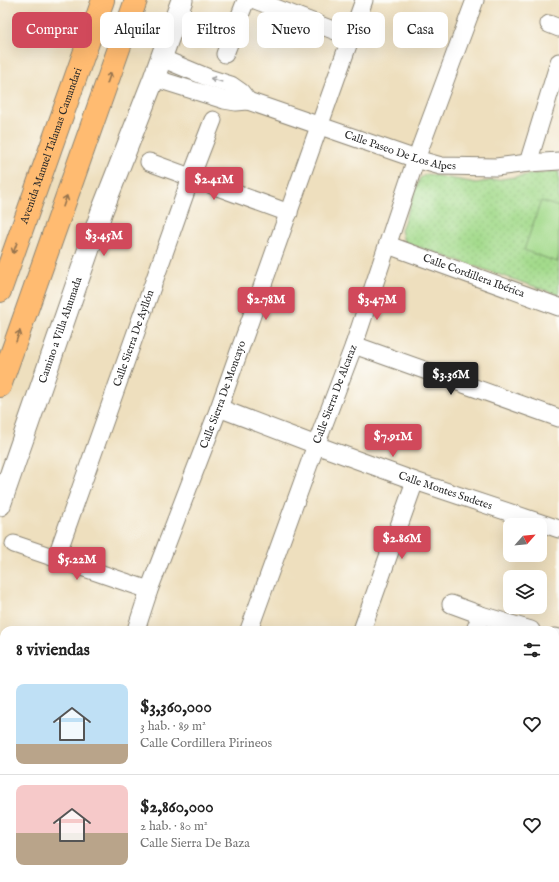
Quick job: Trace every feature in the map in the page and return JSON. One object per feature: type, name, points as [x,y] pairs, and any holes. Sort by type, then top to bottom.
[{"type":"main road","name":"Avenida Manuel Talamas Camandari","points":[[0,291],[103,0]]},
{"type":"main road","points":[[0,386],[136,0]]},
{"type":"street","name":"Camino a Villa Ahumada","points":[[0,504],[102,212],[154,78],[182,0]]},
{"type":"street","points":[[225,54],[246,0]]},
{"type":"street","points":[[255,0],[332,29]]},
{"type":"street","name":"Calle Sierra De Moncayo","points":[[360,12],[364,0]]},
{"type":"street","name":"Calle Sierra De Alcaraz","points":[[250,626],[354,345],[416,159],[474,0]]},
{"type":"street","name":"Calle Sierra De Moncayo","points":[[137,626],[149,590],[219,408],[347,48]]},
{"type":"street","name":"Calle Paseo De Los Alpes","points":[[161,58],[209,78],[231,85],[241,92],[248,101]]},
{"type":"street","points":[[528,162],[559,62]]},
{"type":"street","name":"Calle Paseo De Los Alpes","points":[[154,78],[224,100],[236,102],[248,101],[416,159],[441,166],[496,167],[528,162],[559,161]]},
{"type":"street","name":"Calle Sierra De Ayllón","points":[[56,558],[191,177],[213,120]]},
{"type":"street","points":[[149,162],[289,213]]},
{"type":"street","name":"Calle Cordillera Ibérica","points":[[388,246],[559,307]]},
{"type":"street","points":[[354,345],[559,418]]},
{"type":"street","name":"Calle Montes Sudetes","points":[[219,408],[415,481],[559,529]]},
{"type":"street","points":[[363,626],[415,481]]},
{"type":"street","points":[[14,544],[149,590]]},
{"type":"street","points":[[450,604],[478,622],[504,626]]},
{"type":"green space","points":[[553,171],[559,172],[559,295],[404,242],[401,230],[420,178],[427,174],[476,183]]},
{"type":"green space","points":[[541,201],[559,207],[559,255],[557,262],[524,250]]}]
